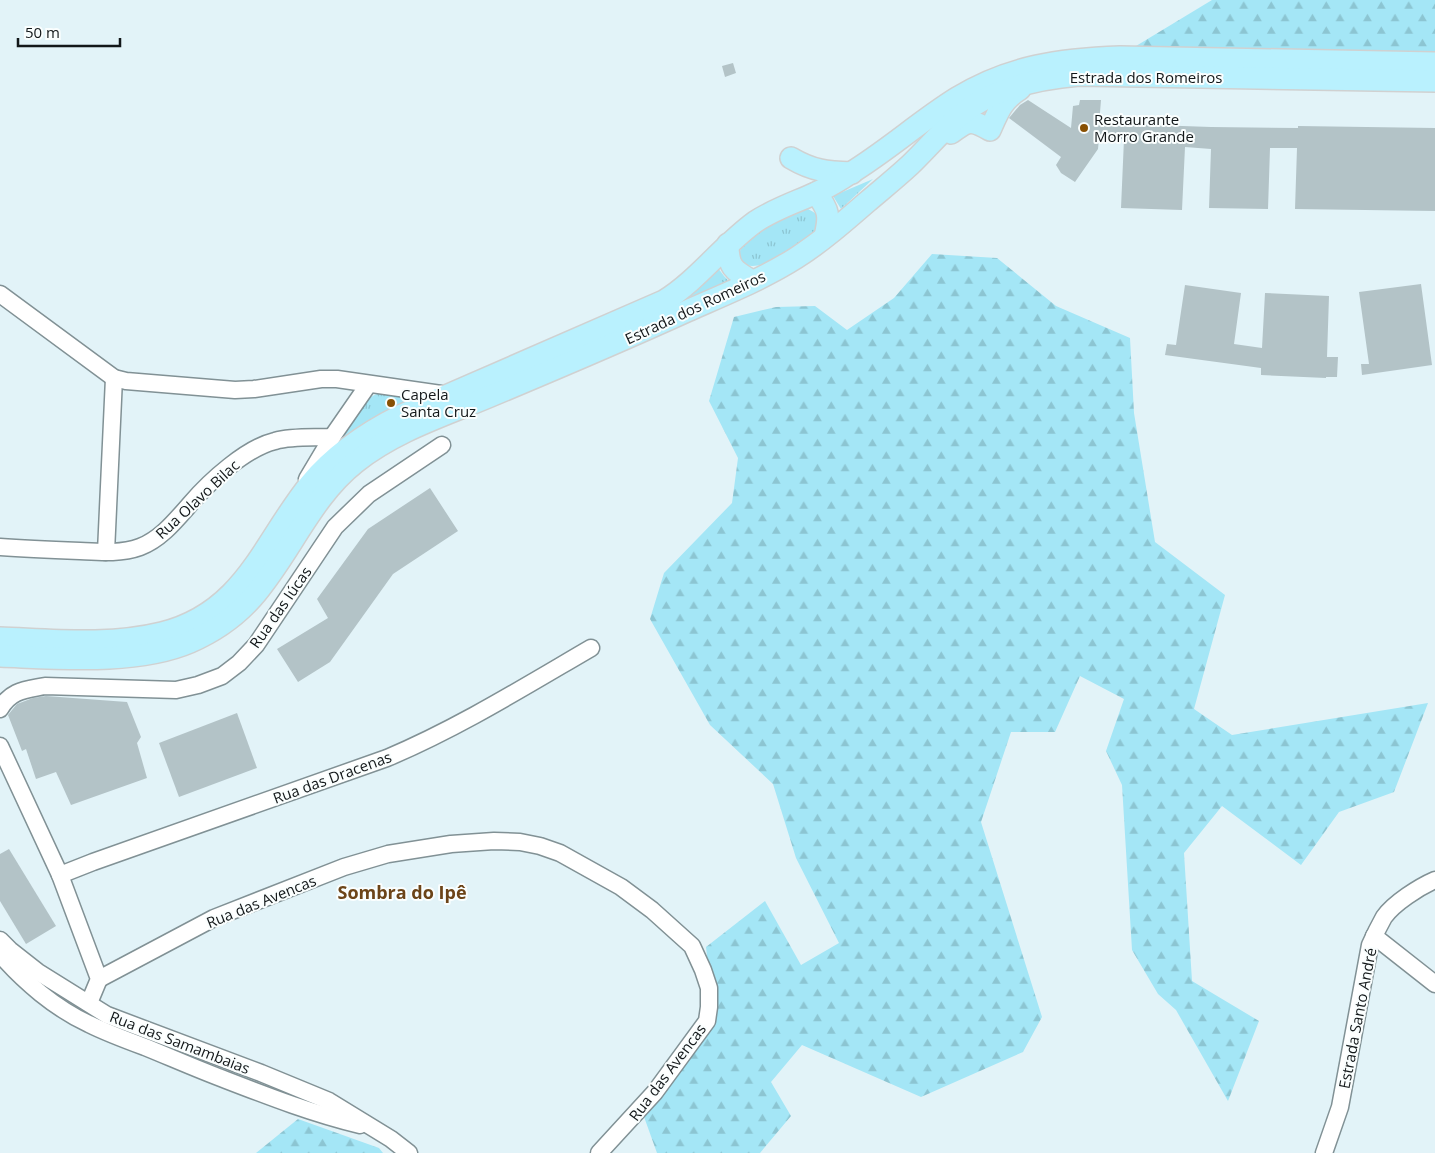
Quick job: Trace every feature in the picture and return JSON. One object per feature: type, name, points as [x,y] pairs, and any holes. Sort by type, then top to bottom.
[{"type":"main road","name":"Estrada dos Romeiros","points":[[0,638],[107,640],[147,636],[181,627],[211,610],[238,588],[260,560],[297,502],[311,484],[342,452],[361,438],[400,416],[664,302],[689,283],[728,244],[765,216],[816,193],[852,173],[958,97],[989,81],[1029,67],[1076,59],[1435,63]]},
{"type":"main road","name":"Estrada dos Romeiros","points":[[0,656],[75,658],[131,656],[169,649],[205,635],[221,625],[250,600],[263,585],[323,494],[353,464],[370,452],[407,431],[636,334],[752,281],[795,258],[843,223],[909,166],[950,124],[977,104],[996,94],[1033,82],[1057,77],[1100,74],[1435,81]]},
{"type":"main road","points":[[909,166],[963,124],[976,122],[990,130],[1000,108],[1006,100],[1033,82]]},
{"type":"main road","points":[[791,158],[817,170],[852,173]]},
{"type":"main road","points":[[816,193],[828,212],[828,226],[825,236]]},
{"type":"main road","points":[[728,244],[730,264],[737,272],[752,281]]},
{"type":"street","points":[[0,294],[114,378],[140,383],[234,390],[254,389],[321,379],[337,379],[368,385],[448,395]]},
{"type":"street","points":[[106,552],[114,378]]},
{"type":"street","points":[[297,502],[311,471],[368,385]]},
{"type":"street","name":"Rua Olavo Bilac","points":[[0,547],[106,552],[139,548],[163,534],[206,487],[239,459],[261,445],[285,439],[332,437]]},
{"type":"street","name":"Rua das Iúcas","points":[[0,709],[10,696],[25,690],[45,686],[176,690],[198,685],[222,676],[239,663],[256,645],[334,528],[369,494],[442,445]]},
{"type":"street","name":"Rua das Dracenas","points":[[60,875],[387,758],[419,744],[500,701],[591,648]]},
{"type":"street","points":[[0,746],[60,875],[99,979],[89,1003]]},
{"type":"street","name":"Rua das Avencas","points":[[99,979],[214,918],[344,867],[388,854],[452,844],[494,841],[520,842],[553,850],[621,887],[672,927],[692,946],[709,988],[707,1020],[655,1092],[600,1153]]},
{"type":"street","name":"Estrada Santo André","points":[[1324,1153],[1340,1106],[1370,946],[1374,936],[1385,916],[1411,894],[1435,880]]},
{"type":"street","points":[[1374,936],[1435,984]]},
{"type":"street","name":"Rua das Samambaias","points":[[0,940],[38,972],[139,1036],[205,1072],[298,1107],[335,1119],[369,1127],[409,1153]]},
{"type":"street","name":"Rua das Samambaias","points":[[0,954],[28,983],[67,1012],[88,1024],[139,1036]]},
{"type":"green space","points":[[1212,0],[1435,0],[1435,52],[1136,46]]},
{"type":"green space","points":[[873,179],[841,209],[833,196]]},
{"type":"green space","points":[[808,209],[818,217],[817,231],[792,249],[769,262],[749,266],[741,261],[740,251],[750,237],[780,219]]},
{"type":"green space","points":[[932,254],[997,258],[1056,306],[1130,338],[1134,413],[1155,542],[1225,595],[1194,709],[1232,735],[1428,703],[1394,792],[1339,812],[1301,865],[1222,806],[1184,853],[1192,981],[1259,1021],[1228,1101],[1176,1010],[1158,994],[1132,950],[1122,785],[1106,751],[1124,699],[1080,676],[1055,732],[1011,732],[981,822],[1042,1017],[1023,1052],[921,1097],[802,1045],[771,1082],[791,1116],[760,1153],[657,1153],[643,1114],[714,1019],[706,947],[765,901],[801,965],[839,943],[796,858],[773,784],[710,725],[650,619],[664,573],[732,503],[738,458],[709,401],[734,317],[776,307],[815,306],[847,330],[894,298]]},
{"type":"green space","points":[[718,268],[731,283],[676,308],[692,294]]},
{"type":"green space","points":[[381,392],[407,397],[408,403],[337,445],[334,439],[355,412],[367,400]]},
{"type":"green space","points":[[298,1119],[379,1148],[383,1153],[256,1153]]},
{"type":"building","points":[[733,63],[736,73],[725,77],[722,66]]},
{"type":"building","points":[[1028,100],[1071,128],[1073,106],[1079,105],[1080,100],[1101,100],[1099,125],[1435,128],[1435,211],[1295,209],[1297,148],[1270,148],[1268,209],[1209,208],[1211,149],[1185,147],[1182,210],[1121,208],[1124,139],[1099,138],[1098,149],[1075,182],[1061,173],[1056,165],[1061,157],[1009,118],[1020,105]]},
{"type":"building","points":[[1421,284],[1432,365],[1362,375],[1361,364],[1369,364],[1359,292]]},
{"type":"building","points":[[1185,285],[1241,293],[1234,344],[1262,348],[1265,293],[1329,296],[1327,357],[1338,357],[1337,377],[1261,375],[1261,368],[1165,355],[1167,344],[1176,345]]},
{"type":"building","points":[[430,488],[458,531],[393,574],[330,662],[298,682],[277,649],[328,618],[317,599],[368,529]]},
{"type":"building","points":[[46,696],[127,702],[141,737],[137,743],[147,778],[71,805],[56,772],[36,779],[26,749],[22,751],[8,715],[17,704],[33,698]]},
{"type":"building","points":[[237,713],[257,768],[179,797],[159,743]]},
{"type":"building","points":[[9,849],[56,926],[26,944],[0,901],[0,854]]},
{"type":"place","name":"Restaurante Morro Grande","points":[[1084,128]]},
{"type":"place","name":"Capela Santa Cruz","points":[[391,403]]},
{"type":"district","name":"Sombra do Ipê","points":[[402,892]]}]
